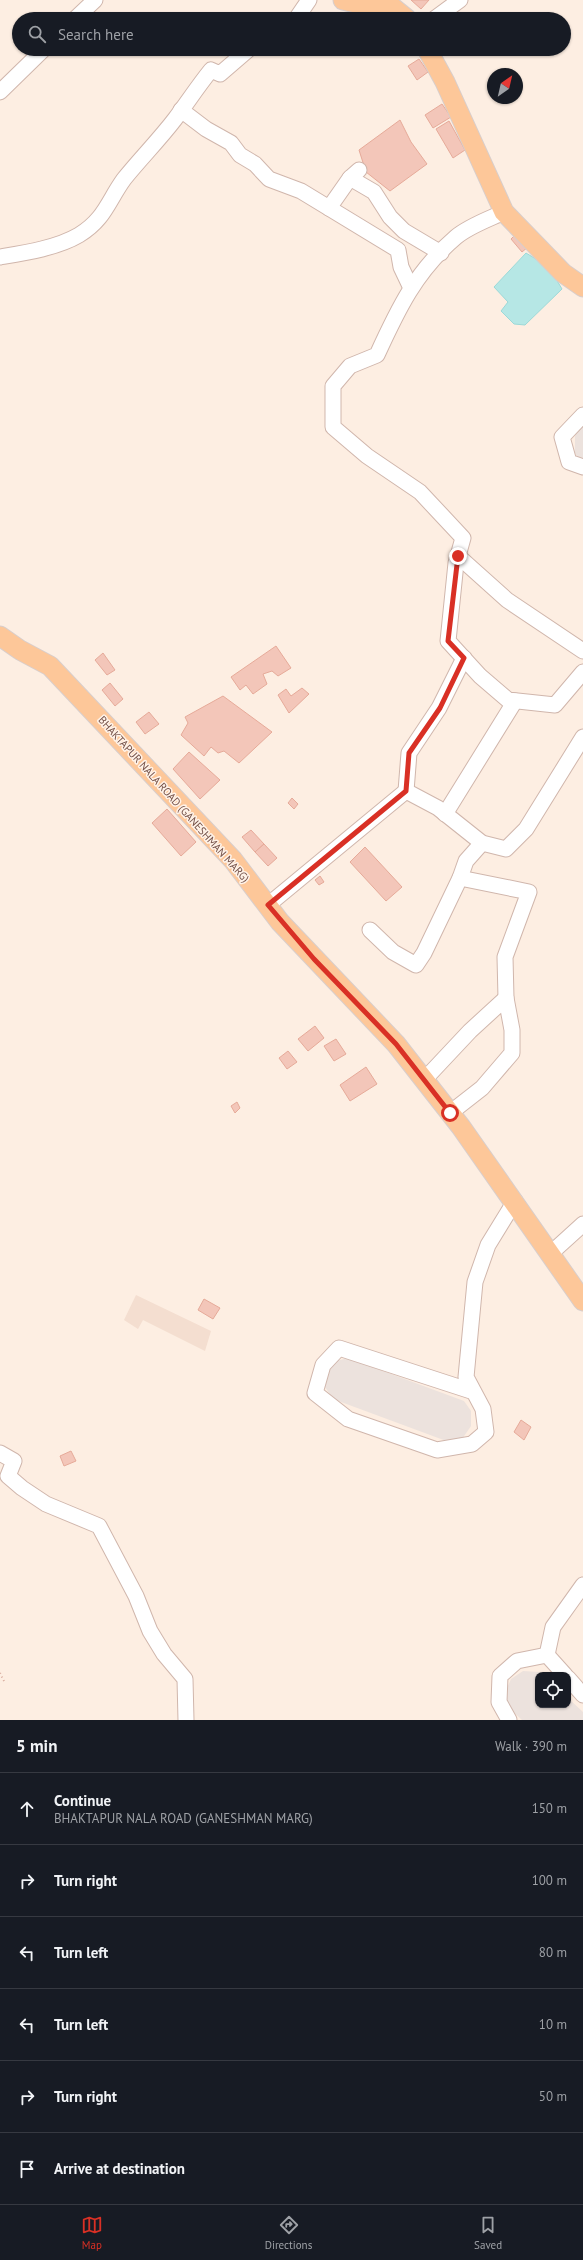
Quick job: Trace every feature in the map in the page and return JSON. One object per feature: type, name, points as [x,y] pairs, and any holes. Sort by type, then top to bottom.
[{"type":"main road","points":[[343,0],[364,5],[395,3],[402,12]]},
{"type":"main road","points":[[431,56],[445,82],[504,212],[563,273],[583,287]]},
{"type":"main road","name":"BHAKTAPUR NALA ROAD (GANESHMAN MARG)","points":[[0,636],[20,650],[50,666],[233,860],[268,905],[314,959],[396,1044],[450,1113],[515,1201],[583,1301]]},
{"type":"street","points":[[82,12],[95,0]]},
{"type":"street","points":[[300,12],[308,0]]},
{"type":"street","points":[[444,12],[460,0]]},
{"type":"street","points":[[0,92],[37,56]]},
{"type":"street","points":[[0,257],[50,246],[78,236],[92,225],[109,206],[123,180],[211,70],[220,74],[241,56]]},
{"type":"street","points":[[180,110],[206,129],[231,143],[240,155],[255,164],[269,179],[301,191],[398,250],[401,266],[411,288]]},
{"type":"street","points":[[329,208],[355,174],[374,192],[390,217],[404,231],[441,253]]},
{"type":"street","points":[[504,212],[457,236],[418,275],[399,308],[377,355],[350,366],[333,386],[332,427],[367,456],[420,492],[463,538],[458,556],[448,641],[480,676],[508,700],[555,705],[583,672]]},
{"type":"street","points":[[583,415],[562,437],[568,462],[583,466]]},
{"type":"street","points":[[458,556],[506,600],[583,651]]},
{"type":"street","points":[[268,905],[406,791],[409,753],[440,708],[464,658]]},
{"type":"street","points":[[445,814],[516,701]]},
{"type":"street","points":[[406,791],[445,814],[482,843],[506,849],[526,829],[583,737]]},
{"type":"street","points":[[370,930],[393,952],[416,964],[424,953],[460,878],[466,861],[482,843]]},
{"type":"street","points":[[450,1113],[482,1088],[512,1053],[512,1030],[506,998],[505,956],[529,892],[460,878]]},
{"type":"street","points":[[424,1080],[470,1031],[506,998]]},
{"type":"street","points":[[474,1392],[339,1348],[323,1365],[315,1393],[348,1419],[437,1450],[472,1444],[486,1432],[483,1409],[474,1392],[466,1377],[475,1282],[488,1245],[515,1201]]},
{"type":"street","points":[[550,1254],[583,1224]]},
{"type":"street","points":[[0,1453],[14,1461],[8,1476],[22,1488],[46,1504],[100,1526],[136,1596],[150,1630],[164,1654],[185,1679],[186,1720]]},
{"type":"street","points":[[547,1655],[553,1627],[583,1585]]},
{"type":"street","points":[[547,1655],[562,1672]]},
{"type":"street","points":[[508,1720],[499,1702],[500,1676],[517,1661],[547,1655]]},
{"type":"street","points":[[571,1681],[583,1695]]},
{"type":"path","points":[[0,1673],[4,1680]]},
{"type":"shaded area","points":[[583,422],[583,464],[575,453],[575,436]]},
{"type":"shaded area","points":[[136,1295],[211,1331],[205,1351],[143,1320],[138,1329],[124,1320]]},
{"type":"shaded area","points":[[348,1358],[464,1401],[471,1411],[471,1426],[462,1439],[449,1442],[333,1399],[325,1387],[327,1372],[336,1361]]},
{"type":"shaded area","points":[[523,1671],[539,1672],[535,1672],[535,1708],[571,1708],[571,1701],[583,1712],[583,1720],[522,1720],[508,1707],[505,1693],[511,1679]]},
{"type":"water","points":[[526,253],[549,267],[562,289],[525,325],[514,324],[501,311],[508,302],[494,287]]},
{"type":"building","points":[[411,0],[429,0],[421,9]]},
{"type":"building","points":[[419,59],[428,72],[417,80],[408,66]]},
{"type":"building","points":[[442,104],[451,117],[433,128],[425,115]]},
{"type":"building","points":[[400,120],[411,142],[427,164],[390,191],[366,172],[359,150]]},
{"type":"building","points":[[449,121],[465,150],[453,158],[436,129]]},
{"type":"building","points":[[516,234],[528,247],[522,252],[511,239]]},
{"type":"building","points":[[276,646],[291,668],[278,676],[272,671],[263,674],[267,684],[253,694],[246,685],[240,690],[231,677]]},
{"type":"building","points":[[103,653],[115,670],[107,675],[95,660]]},
{"type":"building","points":[[110,683],[123,699],[115,706],[102,690]]},
{"type":"building","points":[[302,688],[309,694],[289,713],[278,695],[286,689],[291,696]]},
{"type":"building","points":[[223,696],[272,732],[239,763],[224,751],[218,753],[211,747],[204,756],[181,735],[188,723],[185,717]]},
{"type":"building","points":[[149,712],[159,724],[145,734],[136,722]]},
{"type":"building","points":[[189,752],[220,780],[200,799],[173,769]]},
{"type":"building","points":[[292,798],[298,804],[294,809],[288,803]]},
{"type":"building","points":[[167,809],[196,842],[181,856],[152,823]]},
{"type":"building","points":[[251,830],[264,844],[255,852],[242,837]]},
{"type":"building","points":[[264,844],[277,858],[268,866],[255,852]]},
{"type":"building","points":[[365,847],[402,887],[386,901],[350,862]]},
{"type":"building","points":[[320,876],[324,882],[319,885],[315,880]]},
{"type":"building","points":[[315,1026],[324,1038],[308,1051],[298,1039]]},
{"type":"building","points":[[336,1039],[346,1054],[334,1061],[324,1046]]},
{"type":"building","points":[[288,1051],[297,1062],[287,1069],[279,1058]]},
{"type":"building","points":[[366,1067],[377,1084],[350,1101],[340,1085]]},
{"type":"building","points":[[237,1102],[240,1108],[235,1113],[231,1106]]},
{"type":"building","points":[[204,1299],[220,1308],[213,1319],[198,1310]]},
{"type":"building","points":[[521,1420],[531,1427],[524,1440],[514,1432]]},
{"type":"building","points":[[71,1451],[76,1461],[64,1466],[60,1456]]},
{"type":"route","points":[[450,1113],[396,1044],[314,959],[280,922],[268,905],[406,791],[409,753],[440,708],[464,658],[448,641],[458,556]]}]
